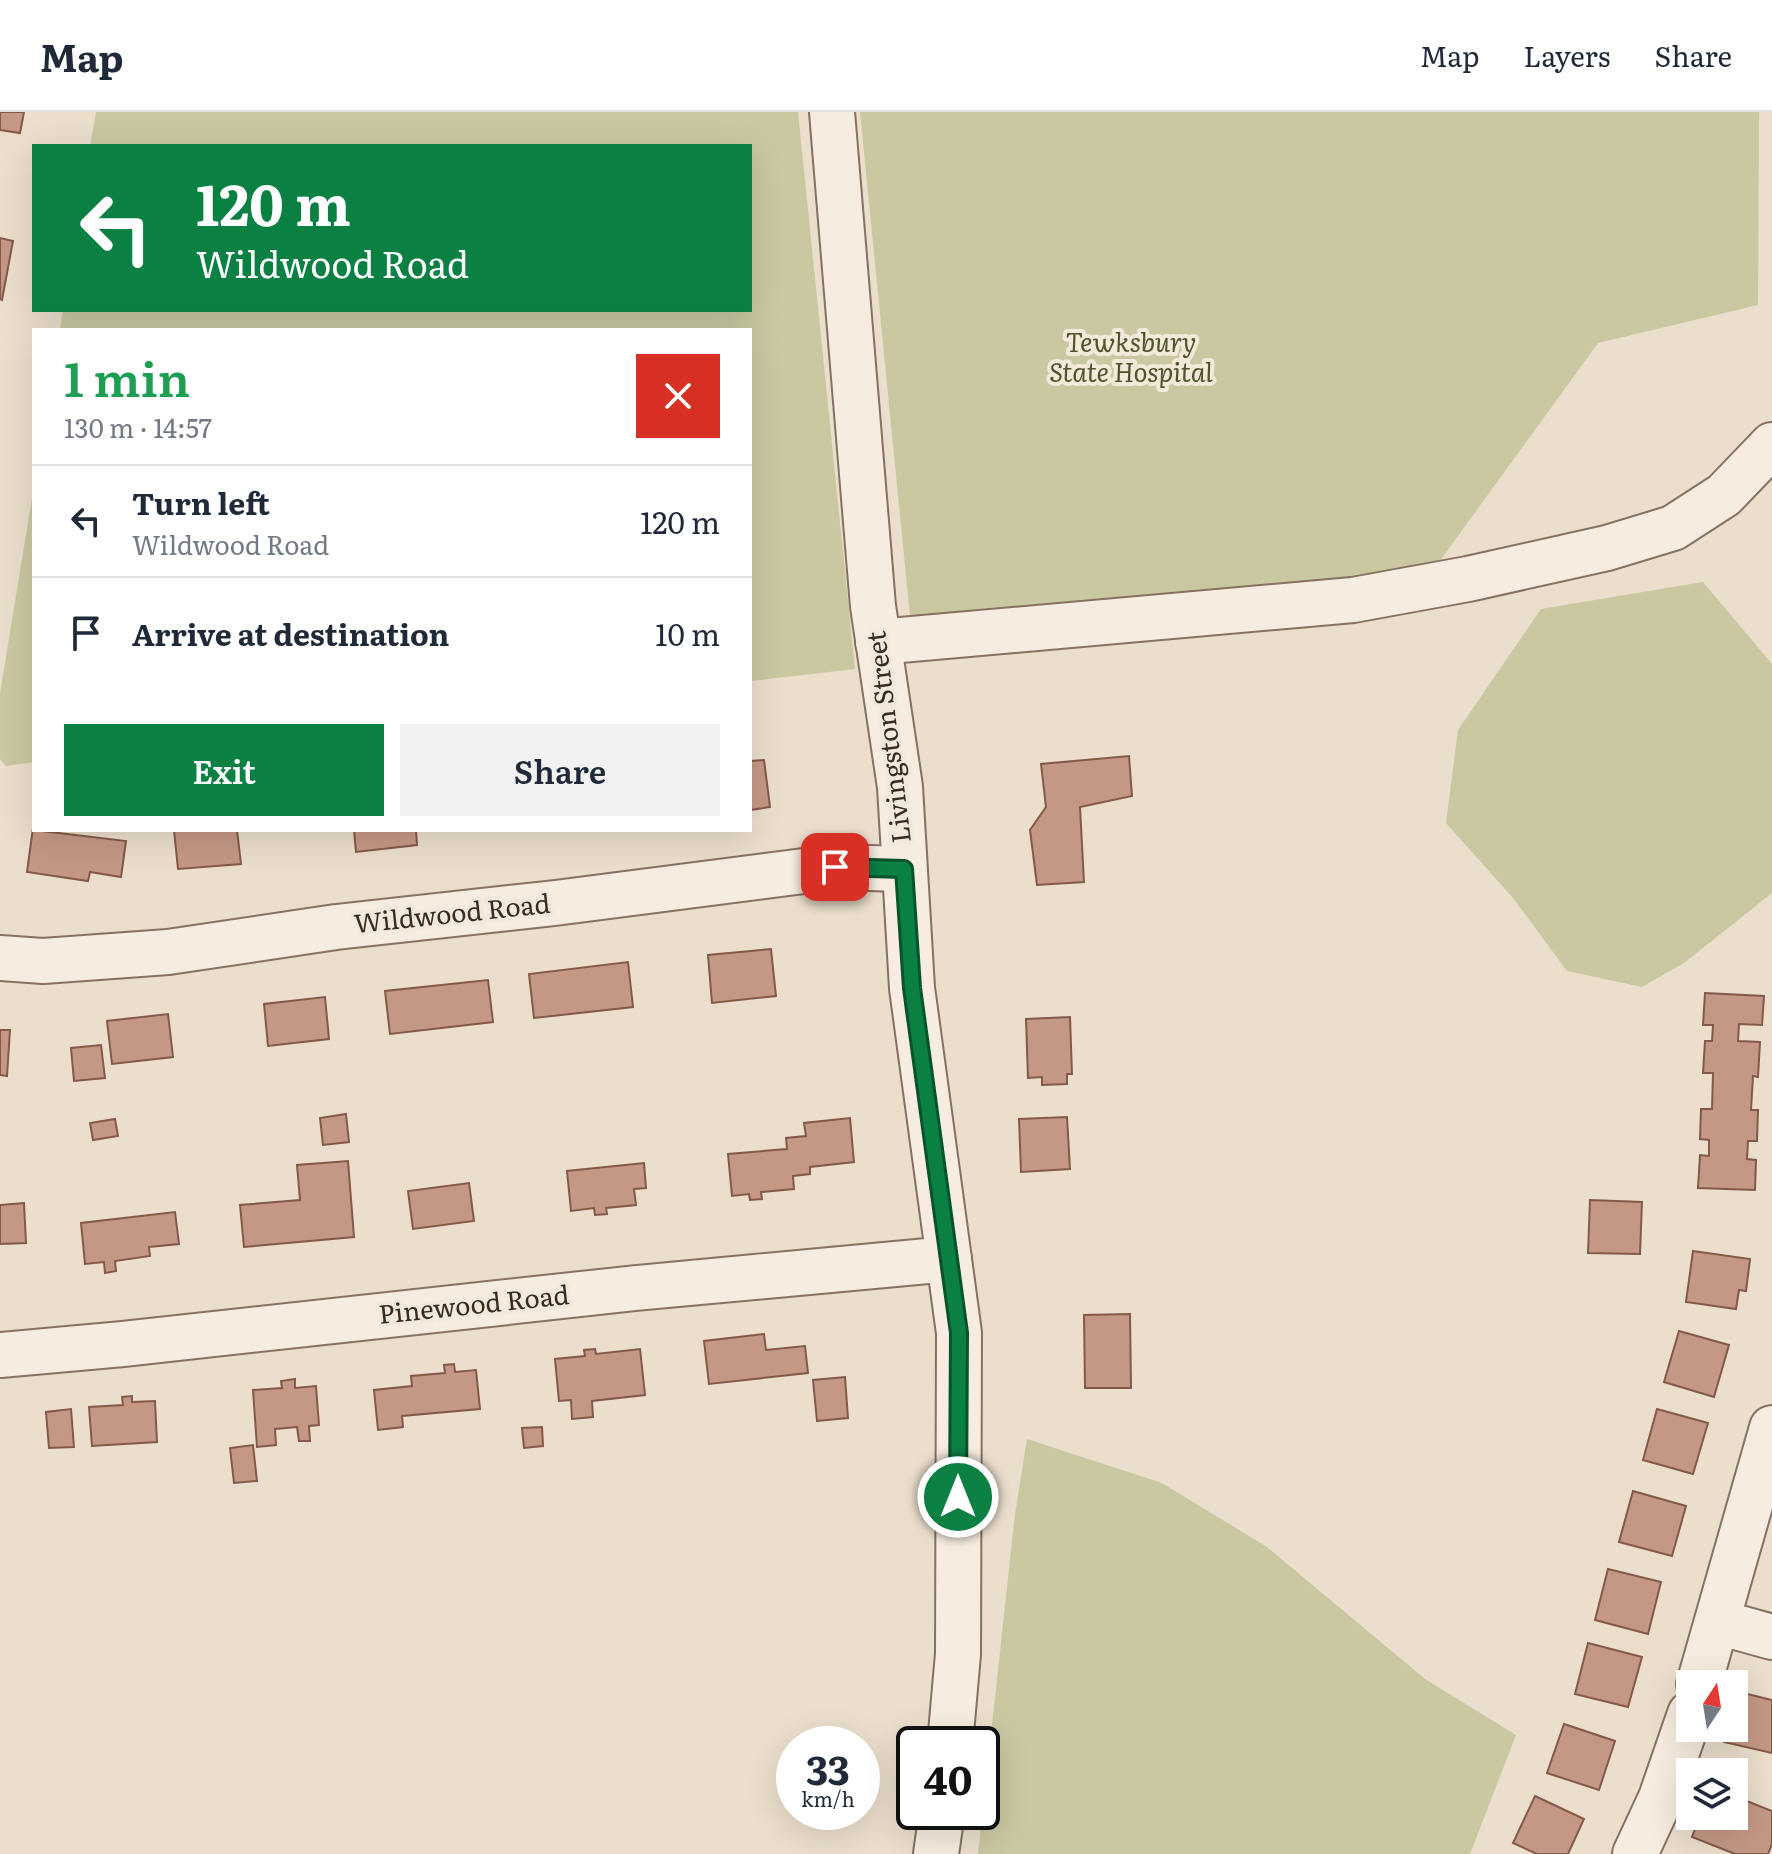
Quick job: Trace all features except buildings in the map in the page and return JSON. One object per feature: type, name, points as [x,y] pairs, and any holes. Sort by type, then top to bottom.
[{"type":"street","name":"Livingston Street","points":[[832,112],[849,345],[878,642],[900,787],[912,988],[959,1333],[958,1654],[952,1726]]},
{"type":"street","points":[[878,642],[1353,600],[1468,579],[1607,548],[1673,528],[1724,495],[1772,445]]},
{"type":"street","name":"Wildwood Road","points":[[0,958],[43,961],[168,952],[336,927],[835,867],[904,869]]},
{"type":"street","name":"Pinewood Road","points":[[0,1355],[636,1288],[949,1259]]},
{"type":"street","points":[[1703,1670],[1772,1428]]},
{"type":"street","points":[[1718,1622],[1772,1637]]},
{"type":"street","points":[[1635,1854],[1661,1798],[1680,1742]]},
{"type":"street","points":[[936,1854],[939,1830]]},
{"type":"green space","points":[[96,112],[798,112],[855,669],[752,681],[752,328],[60,328],[63,312],[752,312],[752,144],[90,144]]},
{"type":"green space","name":"Tewksbury State Hospital","points":[[860,112],[1759,112],[1758,305],[1598,343],[1431,573],[911,626]]},
{"type":"green space","points":[[32,498],[32,762],[6,766],[0,759],[0,693]]},
{"type":"green space","points":[[1703,582],[1772,664],[1772,893],[1684,963],[1642,987],[1567,971],[1513,898],[1446,823],[1458,730],[1541,609]]},
{"type":"green space","points":[[1027,1439],[1162,1483],[1267,1547],[1425,1679],[1516,1735],[1470,1854],[978,1854],[981,1830],[1000,1830],[1000,1726],[992,1726],[1015,1514]]},
{"type":"route","points":[[835,867],[904,869],[912,988],[959,1333],[958,1497]]}]
